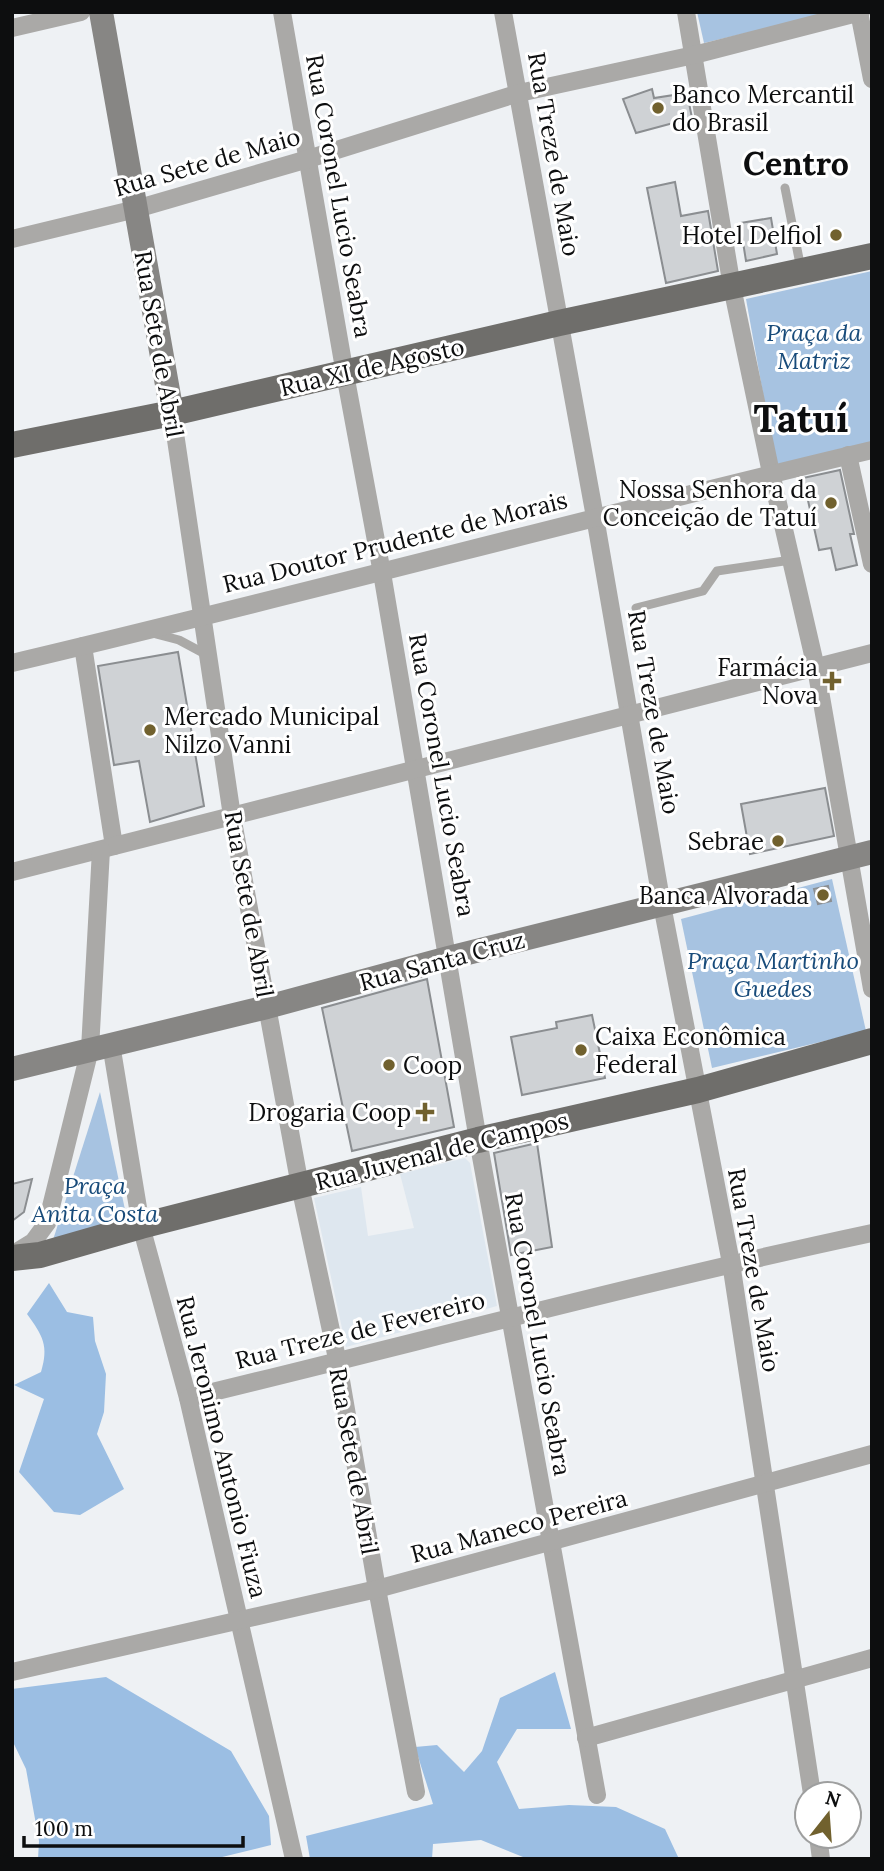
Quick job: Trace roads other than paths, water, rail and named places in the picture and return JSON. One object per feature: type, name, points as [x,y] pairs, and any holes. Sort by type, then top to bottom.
[{"type":"main road","name":"Rua Sete de Abril","points":[[101,12],[172,413]]},
{"type":"main road","points":[[732,287],[872,256]]},
{"type":"main road","name":"Rua XI de Agosto","points":[[12,444],[172,413],[559,323],[732,287]]},
{"type":"main road","name":"Rua Santa Cruz","points":[[12,1069],[267,1007],[448,958],[861,855]]},
{"type":"main road","name":"Rua Juvenal de Campos","points":[[12,1257],[40,1255],[141,1226],[478,1140],[698,1090],[872,1041]]},
{"type":"street","points":[[12,28],[81,12]]},
{"type":"street","name":"Rua Coronel Lucio Seabra","points":[[282,12],[382,573],[478,1140],[597,1795]]},
{"type":"street","name":"Rua Treze de Maio","points":[[503,12],[630,713],[662,905],[731,1263],[810,1780]]},
{"type":"street","points":[[686,12],[732,287],[771,473],[861,855],[872,989]]},
{"type":"street","points":[[860,12],[872,79]]},
{"type":"street","name":"Rua Sete de Maio","points":[[12,239],[136,209],[519,93],[694,55],[860,12]]},
{"type":"street","name":"Rua Sete de Abril","points":[[172,413],[232,816],[300,1186],[338,1363],[416,1792]]},
{"type":"street","points":[[859,453],[872,523]]},
{"type":"street","points":[[859,453],[872,564]]},
{"type":"street","name":"Rua Doutor Prudente de Morais","points":[[12,663],[859,453]]},
{"type":"street","points":[[12,1257],[33,1241],[47,1223],[101,1047],[107,848],[83,646]]},
{"type":"street","points":[[12,872],[872,653]]},
{"type":"street","name":"Rua Jeronimo Antonio Fiuza","points":[[101,1047],[141,1226],[188,1398],[294,1859]]},
{"type":"street","name":"Rua Treze de Fevereiro","points":[[188,1398],[338,1363],[731,1263],[872,1233]]},
{"type":"street","name":"Rua Maneco Pereira","points":[[12,1672],[377,1589],[872,1454]]},
{"type":"street","points":[[586,1738],[872,1658]]},
{"type":"lane","points":[[785,188],[802,271]]},
{"type":"lane","points":[[636,608],[703,591],[717,571],[791,560]]},
{"type":"lane","points":[[137,632],[179,640],[208,655]]},
{"type":"place","name":"Banco Mercantil do Brasil","points":[[658,108]]},
{"type":"place","name":"Hotel Delfiol","points":[[836,235]]},
{"type":"place","name":"Nossa Senhora da Conceição de Tatuí","points":[[831,503]]},
{"type":"place","name":"Farmácia Nova","points":[[832,681]]},
{"type":"place","name":"Mercado Municipal Nilzo Vanni","points":[[150,730]]},
{"type":"place","name":"Sebrae","points":[[778,841]]},
{"type":"place","name":"Banca Alvorada","points":[[823,895]]},
{"type":"place","name":"Caixa Econômica Federal","points":[[581,1050]]},
{"type":"place","name":"Coop","points":[[389,1065]]},
{"type":"place","name":"Drogaria Coop","points":[[425,1112]]},
{"type":"district","name":"Centro","points":[[796,163]]},
{"type":"district","name":"Tatuí","points":[[801,418]]},
{"type":"park label","name":"Praça da Matriz","points":[[814,346]]},
{"type":"park label","name":"Praça Martinho Guedes","points":[[773,974]]},
{"type":"park label","name":"Praça Anita Costa","points":[[95,1199]]}]
